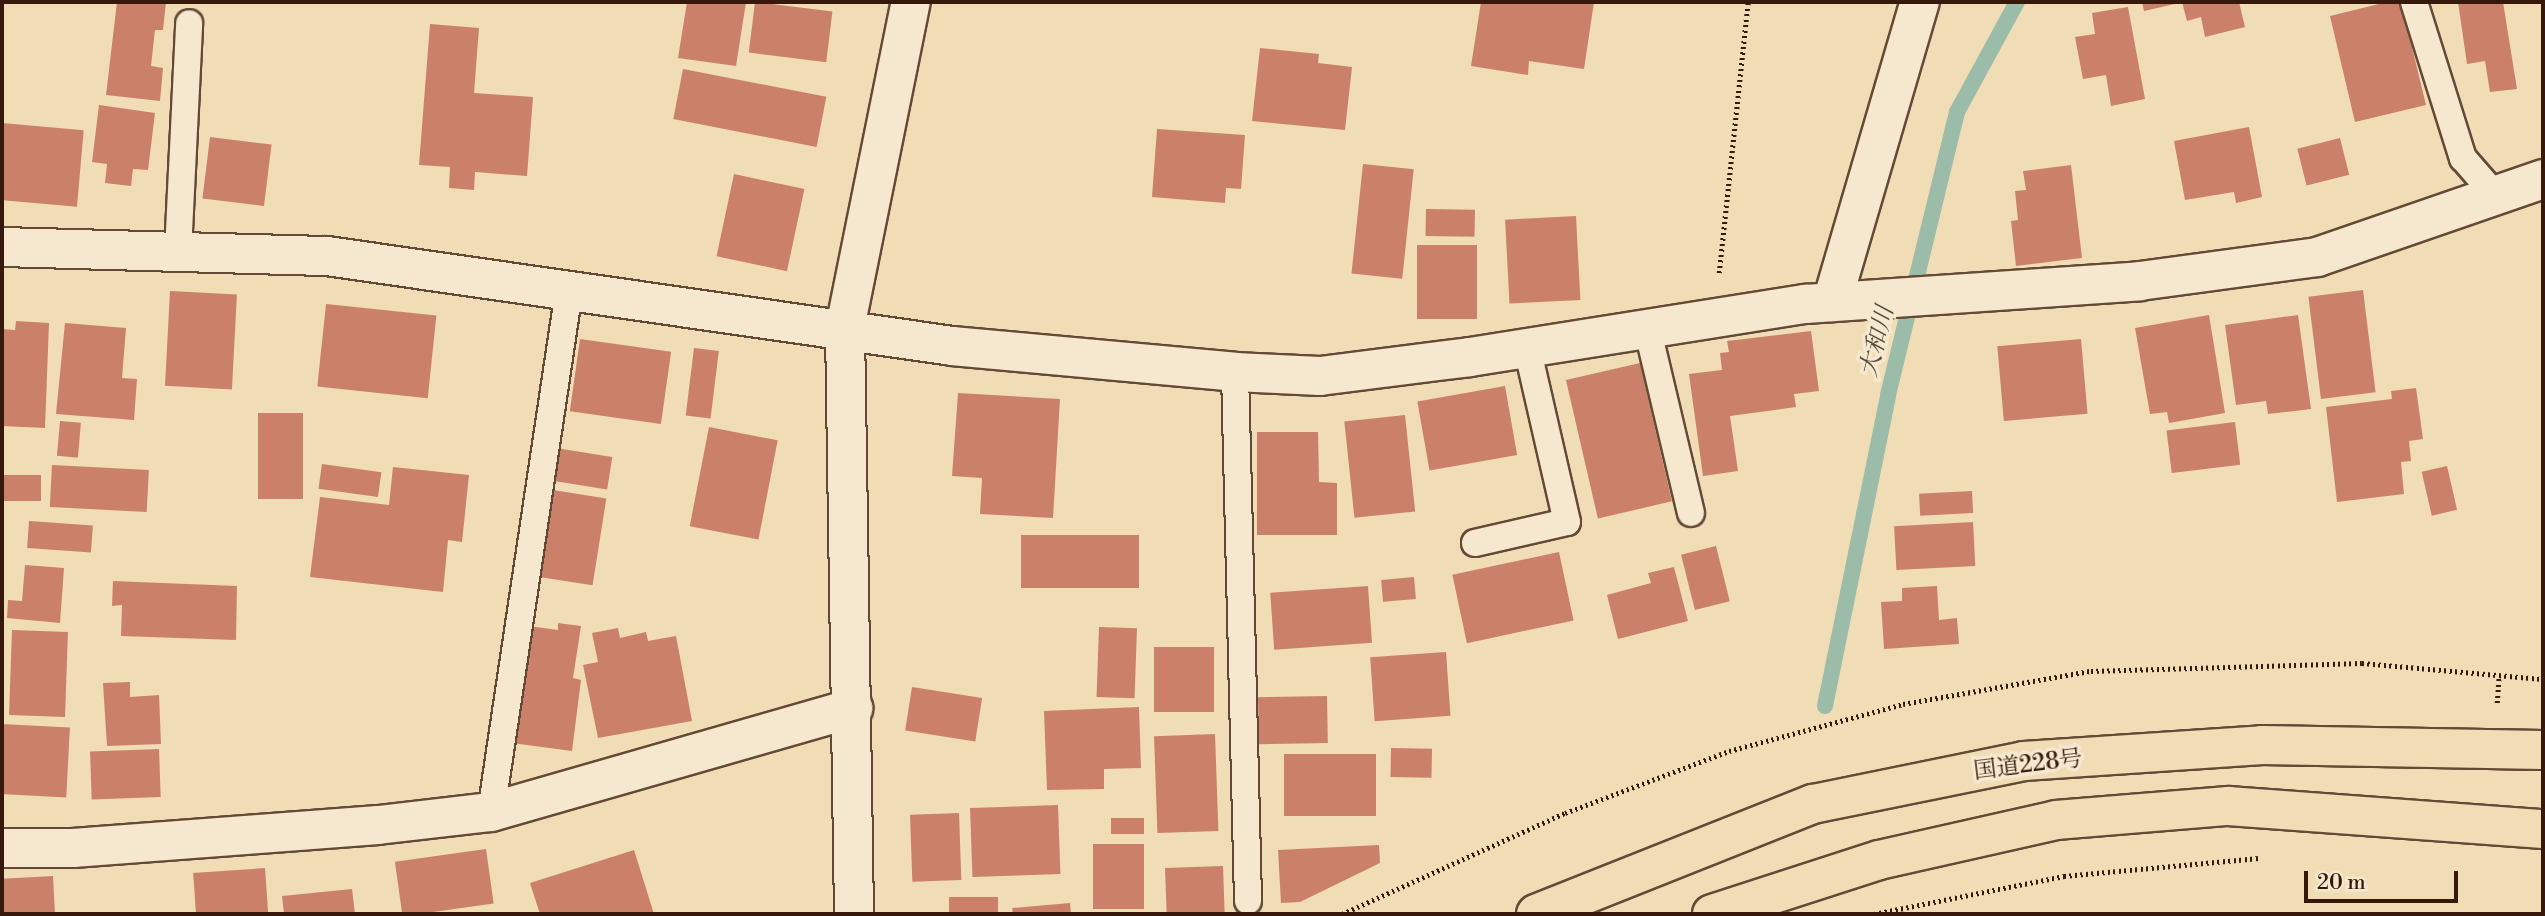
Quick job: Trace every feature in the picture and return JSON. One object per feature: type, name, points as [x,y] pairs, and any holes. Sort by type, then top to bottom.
[{"type":"highway","name":"国道228号","points":[[1536,914],[1813,804],[2024,761],[2262,745],[2543,750]]},
{"type":"highway","points":[[1712,914],[1880,860],[2056,820],[2228,806],[2525,827]]},
{"type":"street","points":[[854,914],[853,708],[845,328],[911,2]]},
{"type":"street","points":[[1832,302],[1920,2]]},
{"type":"street","points":[[2,247],[327,256],[845,328],[952,346],[1235,372],[1320,376],[1527,348],[1715,316],[1832,302],[1872,298],[1951,297],[2140,281],[2317,257],[2543,178]]},
{"type":"street","points":[[2,848],[73,848],[378,825],[491,812],[853,708]]},
{"type":"lane","points":[[2414,2],[2463,158],[2495,195]]},
{"type":"lane","points":[[178,252],[189,23]]},
{"type":"lane","points":[[491,812],[569,291]]},
{"type":"lane","points":[[1647,327],[1691,513]]},
{"type":"lane","points":[[1475,543],[1567,522],[1527,348]]},
{"type":"lane","points":[[1235,372],[1248,901]]},
{"type":"path","points":[[1715,316],[1748,2]]},
{"type":"path","points":[[1874,914],[2064,876],[2273,857]]},
{"type":"building","points":[[117,2],[166,2],[163,30],[155,30],[151,66],[163,68],[160,101],[106,95]]},
{"type":"building","points":[[687,2],[746,2],[736,66],[678,58]]},
{"type":"building","points":[[755,2],[832,12],[826,62],[749,53]]},
{"type":"building","points":[[1481,2],[1594,2],[1584,69],[1529,61],[1528,75],[1471,66]]},
{"type":"building","points":[[2142,2],[2179,2],[2179,3],[2144,11]]},
{"type":"building","points":[[2182,2],[2239,2],[2245,27],[2205,37],[2201,17],[2187,21]]},
{"type":"building","points":[[2387,2],[2401,2],[2426,105],[2355,122],[2330,16]]},
{"type":"building","points":[[2458,2],[2503,2],[2517,89],[2490,92],[2485,61],[2467,64]]},
{"type":"building","points":[[2128,7],[2145,99],[2111,106],[2106,75],[2083,79],[2075,37],[2095,34],[2092,13]]},
{"type":"building","points":[[430,24],[479,28],[474,93],[533,97],[527,176],[475,172],[474,190],[449,188],[450,167],[419,165]]},
{"type":"building","points":[[1260,48],[1319,54],[1318,63],[1352,67],[1345,130],[1252,121]]},
{"type":"building","points":[[683,69],[826,97],[817,147],[673,119]]},
{"type":"building","points":[[99,105],[155,113],[148,170],[133,169],[131,186],[105,183],[107,164],[92,162]]},
{"type":"building","points":[[2,123],[84,130],[77,207],[2,200]]},
{"type":"building","points":[[2249,127],[2262,197],[2236,203],[2234,192],[2185,200],[2174,141]]},
{"type":"building","points":[[1157,129],[1245,135],[1241,189],[1226,188],[1225,203],[1152,197]]},
{"type":"building","points":[[210,137],[272,145],[264,206],[202,199]]},
{"type":"building","points":[[2340,138],[2349,175],[2307,186],[2297,149]]},
{"type":"building","points":[[1363,164],[1414,169],[1402,279],[1352,273]]},
{"type":"building","points":[[2071,165],[2082,258],[2016,266],[2011,221],[2018,220],[2015,191],[2026,190],[2023,171]]},
{"type":"building","points":[[734,174],[804,189],[787,271],[717,256]]},
{"type":"building","points":[[1426,209],[1475,210],[1475,237],[1426,236]]},
{"type":"building","points":[[1576,216],[1580,300],[1509,304],[1505,220]]},
{"type":"building","points":[[1417,245],[1477,245],[1477,319],[1417,319]]},
{"type":"building","points":[[2363,290],[2376,392],[2321,399],[2308,297]]},
{"type":"building","points":[[170,291],[237,295],[232,389],[165,386]]},
{"type":"building","points":[[326,304],[436,316],[428,398],[317,387]]},
{"type":"building","points":[[2209,315],[2225,413],[2169,423],[2167,412],[2150,414],[2135,328]]},
{"type":"building","points":[[2298,315],[2311,409],[2268,414],[2266,401],[2236,405],[2225,325]]},
{"type":"building","points":[[16,321],[49,323],[45,428],[2,426],[2,329],[15,330]]},
{"type":"building","points":[[65,323],[126,328],[122,378],[137,379],[134,420],[56,414]]},
{"type":"building","points":[[1811,331],[1819,391],[1794,394],[1796,407],[1730,416],[1738,471],[1703,476],[1689,374],[1722,370],[1720,353],[1729,352],[1727,341]]},
{"type":"building","points":[[580,339],[671,352],[661,424],[570,411]]},
{"type":"building","points":[[2081,339],[2088,414],[2004,421],[1997,346]]},
{"type":"building","points":[[694,348],[719,351],[711,419],[686,415]]},
{"type":"building","points":[[1640,363],[1672,501],[1598,518],[1566,380]]},
{"type":"building","points":[[1505,386],[1517,455],[1430,470],[1417,401]]},
{"type":"building","points":[[2416,388],[2423,439],[2409,441],[2411,461],[2401,462],[2404,494],[2337,502],[2326,407],[2392,399],[2391,391]]},
{"type":"building","points":[[958,393],[1060,399],[1053,518],[980,514],[982,478],[952,476]]},
{"type":"building","points":[[258,413],[303,413],[303,499],[258,499]]},
{"type":"building","points":[[1405,415],[1415,511],[1354,518],[1344,421]]},
{"type":"building","points":[[60,421],[81,423],[78,458],[57,456]]},
{"type":"building","points":[[2235,422],[2240,465],[2172,473],[2167,430]]},
{"type":"building","points":[[709,427],[778,440],[758,540],[690,526]]},
{"type":"building","points":[[1257,432],[1318,432],[1319,482],[1337,483],[1337,535],[1257,535]]},
{"type":"building","points":[[556,448],[612,457],[607,490],[551,481]]},
{"type":"building","points":[[322,464],[381,472],[378,497],[319,489]]},
{"type":"building","points":[[52,465],[149,470],[147,512],[50,507]]},
{"type":"building","points":[[2447,466],[2457,510],[2432,516],[2422,472]]},
{"type":"building","points":[[393,467],[469,475],[462,542],[448,540],[443,592],[310,577],[320,497],[389,505]]},
{"type":"building","points":[[2,475],[41,475],[41,501],[2,501]]},
{"type":"building","points":[[553,490],[606,498],[593,585],[539,577]]},
{"type":"building","points":[[1972,491],[1973,513],[1920,516],[1919,494]]},
{"type":"building","points":[[29,521],[93,525],[91,552],[27,548]]},
{"type":"building","points":[[1973,522],[1975,566],[1896,570],[1894,526]]},
{"type":"building","points":[[1021,535],[1139,535],[1139,588],[1021,588]]},
{"type":"building","points":[[1716,546],[1730,601],[1695,610],[1681,555]]},
{"type":"building","points":[[1559,552],[1574,620],[1467,643],[1452,575]]},
{"type":"building","points":[[25,565],[64,568],[60,623],[7,618],[8,600],[22,601]]},
{"type":"building","points":[[1674,567],[1688,621],[1618,639],[1607,595],[1651,583],[1648,573]]},
{"type":"building","points":[[1414,577],[1416,599],[1383,602],[1381,580]]},
{"type":"building","points":[[113,581],[237,586],[236,640],[121,636],[122,605],[112,606]]},
{"type":"building","points":[[1368,586],[1372,643],[1274,650],[1270,593]]},
{"type":"building","points":[[1937,586],[1939,620],[1957,618],[1959,644],[1884,649],[1881,602],[1902,601],[1902,588]]},
{"type":"building","points":[[558,623],[581,626],[573,678],[581,680],[572,751],[512,743],[528,626],[558,630]]},
{"type":"building","points":[[1099,627],[1137,628],[1135,698],[1097,697]]},
{"type":"building","points":[[618,628],[620,638],[646,632],[648,641],[676,636],[692,721],[598,738],[583,665],[598,662],[592,633]]},
{"type":"building","points":[[12,630],[68,632],[65,717],[9,715]]},
{"type":"building","points":[[1154,647],[1214,647],[1214,712],[1154,712]]},
{"type":"building","points":[[1446,652],[1450,716],[1375,721],[1370,657]]},
{"type":"building","points":[[130,682],[130,697],[159,695],[161,744],[107,746],[103,683]]},
{"type":"building","points":[[912,687],[982,698],[975,742],[905,730]]},
{"type":"building","points":[[1327,696],[1328,743],[1259,744],[1258,697]]},
{"type":"building","points":[[1139,707],[1141,768],[1104,769],[1104,789],[1047,790],[1044,711]]},
{"type":"building","points":[[2,724],[70,728],[66,797],[2,794]]},
{"type":"building","points":[[1215,734],[1218,831],[1157,833],[1154,736]]},
{"type":"building","points":[[1391,748],[1432,749],[1431,778],[1390,777]]},
{"type":"building","points":[[159,749],[161,797],[92,799],[90,751]]},
{"type":"building","points":[[1284,754],[1376,754],[1376,816],[1284,816]]},
{"type":"building","points":[[1058,805],[1060,874],[972,877],[970,808]]},
{"type":"building","points":[[959,813],[961,880],[912,882],[910,815]]},
{"type":"building","points":[[1111,818],[1144,818],[1144,834],[1111,834]]},
{"type":"building","points":[[1093,844],[1144,844],[1144,909],[1093,909]]},
{"type":"building","points":[[1379,845],[1380,863],[1300,902],[1281,903],[1278,850]]},
{"type":"building","points":[[486,849],[494,903],[402,914],[395,862]]},
{"type":"building","points":[[634,850],[654,914],[540,914],[530,883]]},
{"type":"building","points":[[1223,866],[1225,914],[1167,914],[1165,868]]},
{"type":"building","points":[[265,868],[268,914],[196,914],[193,873]]},
{"type":"building","points":[[53,876],[55,914],[4,914],[2,879]]},
{"type":"building","points":[[352,889],[355,914],[284,914],[282,896]]},
{"type":"building","points":[[949,897],[998,897],[998,914],[949,914]]},
{"type":"building","points":[[1070,903],[1071,914],[1013,914],[1012,908]]},
{"type":"waterway","name":"大和川","points":[[1825,706],[1888,395],[1957,112],[2017,2]]}]
